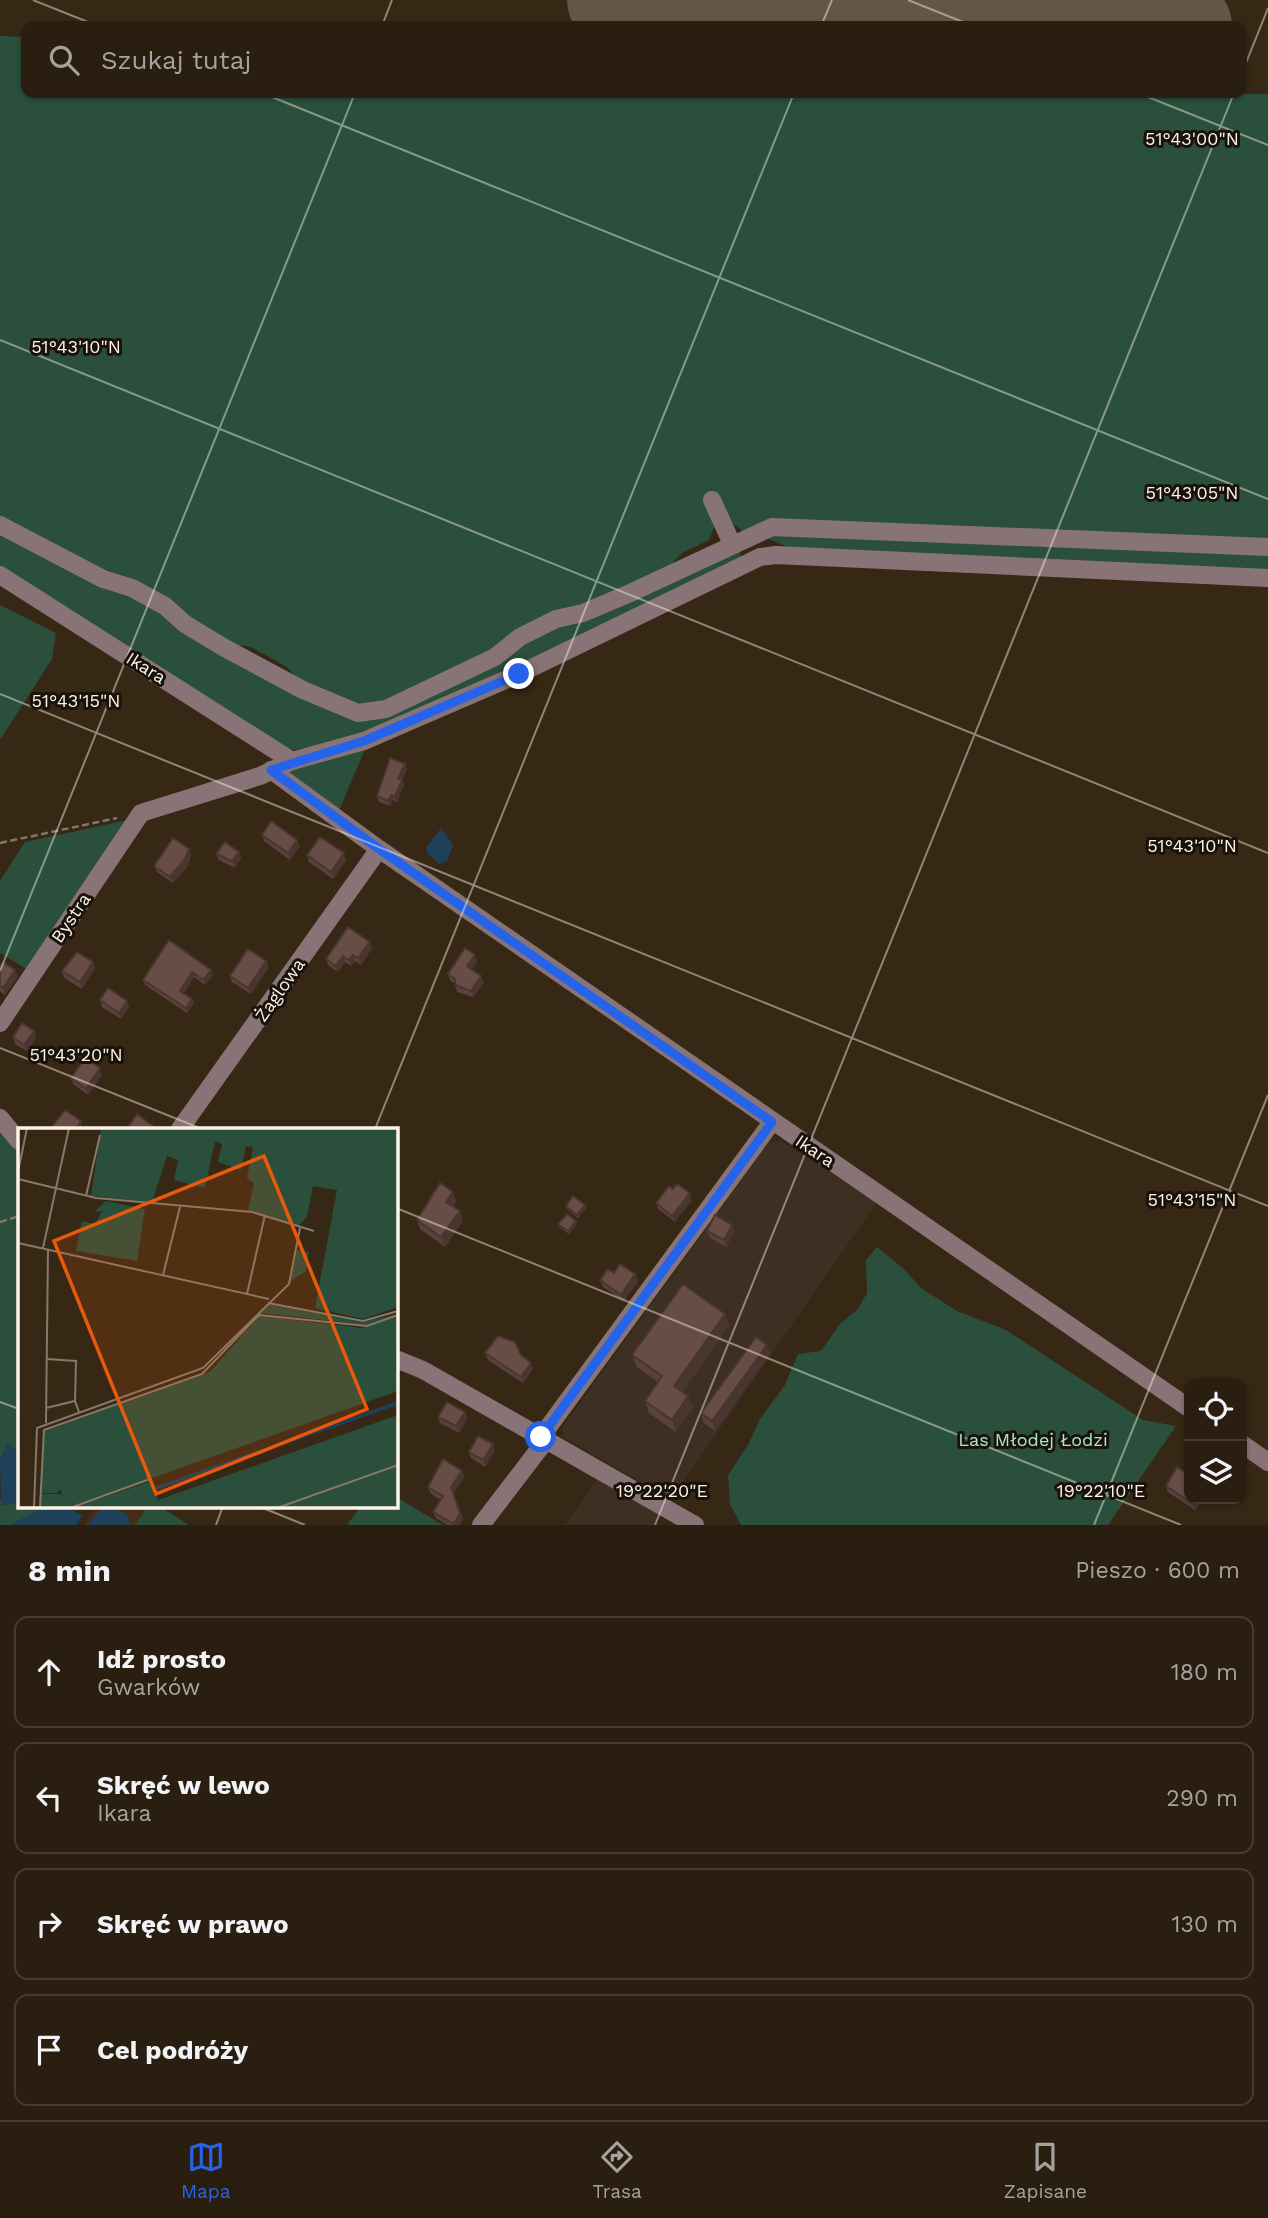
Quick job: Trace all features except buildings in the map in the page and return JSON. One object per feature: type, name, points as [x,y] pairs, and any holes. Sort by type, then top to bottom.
[{"type":"street","points":[[712,500],[732,544]]},
{"type":"street","points":[[0,526],[103,579],[132,588],[223,647],[313,695],[358,713],[370,713],[399,703],[495,657],[520,637],[556,619],[599,607],[766,528],[782,526],[1268,547]]},
{"type":"street","points":[[749,536],[760,557]]},
{"type":"street","points":[[141,813],[260,776],[292,761],[364,741],[507,680],[760,557],[776,555],[1268,578]]},
{"type":"street","name":"Ikara","points":[[0,575],[292,761]]},
{"type":"street","name":"Ikara","points":[[271,770],[379,849],[1184,1405]]},
{"type":"street","name":"Bystra","points":[[0,1023],[141,813]]},
{"type":"street","name":"Żaglowa","points":[[181,1128],[379,849]]},
{"type":"street","points":[[0,1118],[18,1140]]},
{"type":"street","points":[[481,1525],[772,1122]]},
{"type":"street","points":[[397,1359],[423,1370],[695,1525]]},
{"type":"street","points":[[1247,1447],[1268,1462]]},
{"type":"path","points":[[0,843],[141,813]]},
{"type":"path","points":[[0,1222],[18,1216]]},
{"type":"shaded area","points":[[781,1141],[877,1202],[671,1499],[562,1437],[564,1425],[768,1143]]},
{"type":"shaded area","points":[[597,1480],[659,1515],[653,1525],[565,1525]]},
{"type":"shaded area","points":[[96,1507],[147,1507],[135,1525],[84,1525]]},
{"type":"green space","points":[[0,36],[21,37],[21,98],[1247,98],[1247,94],[1268,94],[1268,544],[743,531],[729,521],[715,525],[709,540],[682,553],[665,571],[498,648],[424,687],[362,708],[304,686],[287,667],[251,647],[226,643],[106,573],[0,521]]},
{"type":"green space","points":[[0,532],[159,610],[185,632],[348,717],[740,551],[741,560],[517,671],[365,736],[293,750],[282,747],[0,569]]},
{"type":"green space","points":[[766,533],[1268,552],[1268,571],[792,549],[767,538]]},
{"type":"green space","points":[[0,605],[56,633],[52,659],[0,740]]},
{"type":"green space","points":[[365,749],[338,813],[284,774],[286,769]]},
{"type":"green space","points":[[132,819],[30,971],[0,953],[0,881],[25,842]]},
{"type":"green space","points":[[0,1121],[18,1139],[18,1451],[8,1444],[0,1459]]},
{"type":"green space","name":"Las Młodej Łodzi","points":[[877,1247],[904,1269],[921,1288],[957,1311],[1006,1330],[1143,1420],[1176,1426],[1108,1525],[741,1525],[730,1504],[728,1475],[748,1445],[760,1419],[785,1385],[798,1354],[821,1351],[840,1324],[858,1309],[867,1293],[866,1260]]},
{"type":"green space","points":[[397,1498],[443,1525],[347,1525],[360,1507],[397,1507]]},
{"type":"green space","points":[[0,1499],[2,1505],[18,1503],[18,1507],[45,1507],[11,1525],[0,1525]]},
{"type":"green space","points":[[147,1507],[161,1507],[189,1525],[135,1525]]},
{"type":"water","points":[[441,828],[453,845],[447,861],[439,864],[427,853],[426,848]]},
{"type":"water","points":[[8,1443],[18,1451],[18,1503],[1,1505],[0,1459]]},
{"type":"water","points":[[45,1507],[66,1507],[82,1515],[77,1525],[11,1525]]},
{"type":"water","points":[[103,1507],[107,1507],[127,1514],[130,1525],[87,1525]]},
{"type":"runway","points":[[615,0],[1075,21]]},
{"type":"route","points":[[519,674],[364,741],[292,761],[271,770],[379,849],[772,1122],[541,1437]]}]
